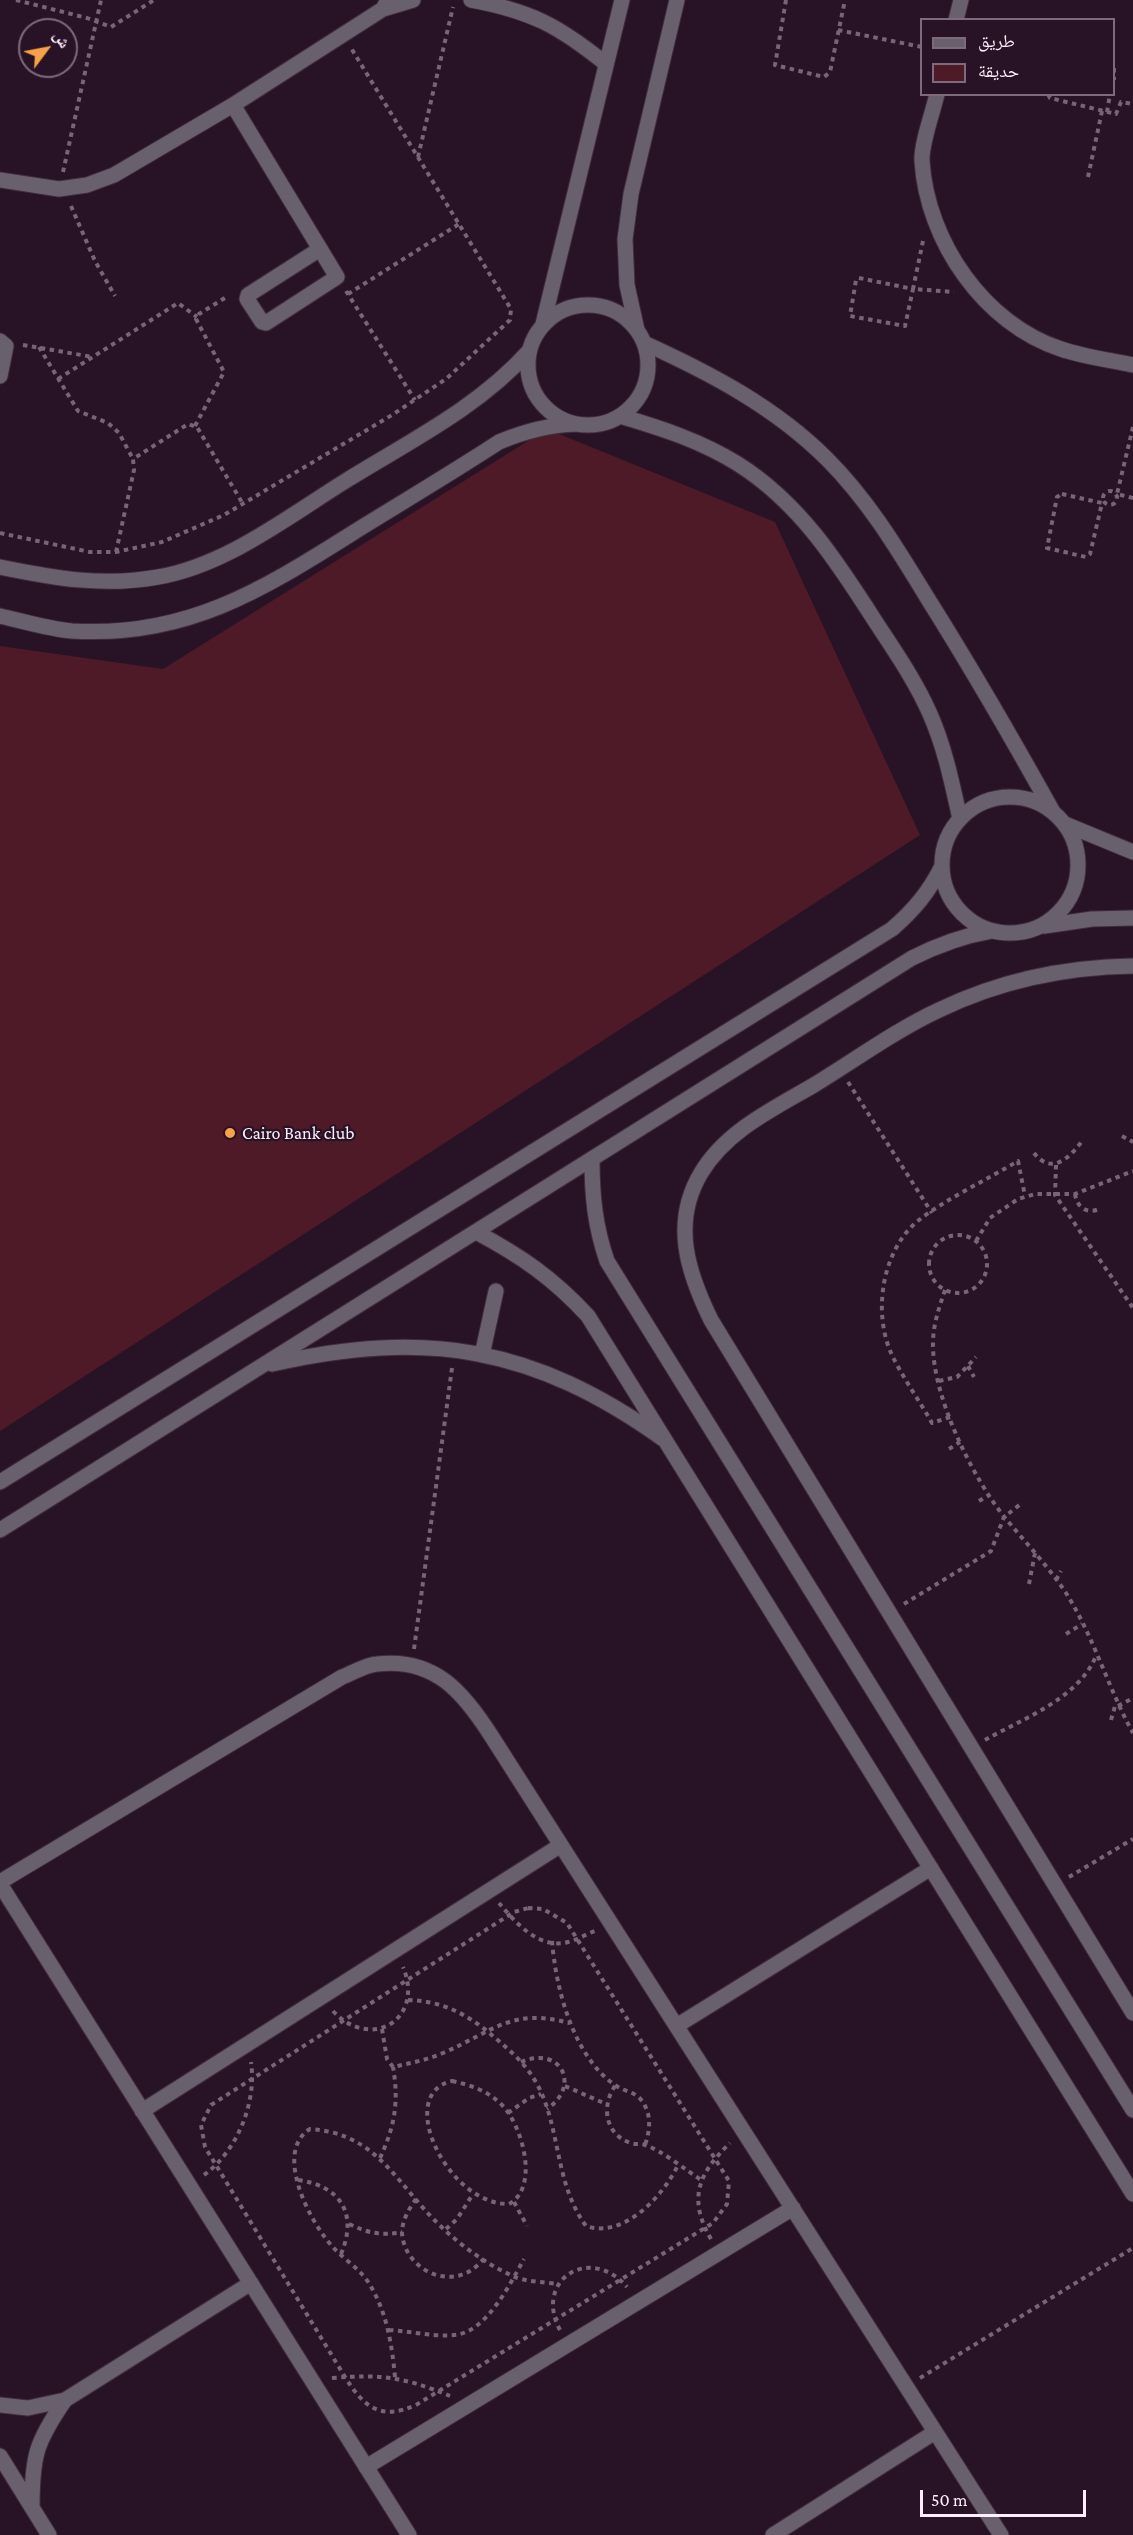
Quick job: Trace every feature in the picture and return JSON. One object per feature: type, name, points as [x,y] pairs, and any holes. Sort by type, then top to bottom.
[{"type":"street","points":[[0,180],[62,189],[87,185],[114,175],[233,105],[343,35],[386,4],[412,0]]},
{"type":"street","points":[[471,0],[529,14],[570,35],[606,64]]},
{"type":"street","points":[[0,567],[70,581],[116,583],[160,577],[204,564],[244,544],[472,403],[512,371],[529,351],[543,324],[621,0]]},
{"type":"street","points":[[0,616],[71,631],[122,629],[174,622],[224,607],[272,583],[499,442],[523,431],[549,425],[606,422],[620,416],[639,396],[645,384],[647,357],[627,285],[625,239],[631,194],[677,0]]},
{"type":"street","points":[[956,18],[961,0]]},
{"type":"street","points":[[937,96],[921,159],[930,208],[950,254],[979,294],[1017,326],[1061,349],[1133,365]]},
{"type":"street","points":[[233,105],[337,277],[266,323],[261,322],[247,296],[320,249]]},
{"type":"street","points":[[543,324],[568,308],[583,305],[599,306],[626,319],[640,337],[708,372],[769,410],[827,459],[877,516],[992,701],[1053,812]]},
{"type":"street","points":[[0,376],[6,346],[1,341]]},
{"type":"street","points":[[529,351],[528,368],[531,383],[538,398],[548,410],[576,424]]},
{"type":"street","points":[[620,416],[681,434],[738,464],[789,503],[831,552],[904,665],[930,714],[949,765],[960,819]]},
{"type":"street","points":[[0,1482],[892,929],[913,912],[930,890],[942,866],[947,841],[960,819],[988,800],[1005,797],[1038,803],[1053,812],[1065,824],[1074,839],[1079,873],[1075,890],[1067,905],[1041,927]]},
{"type":"street","points":[[1065,824],[1133,852]]},
{"type":"street","points":[[942,866],[944,883],[956,906],[975,924],[991,931],[1008,934],[1092,919],[1133,918]]},
{"type":"street","points":[[0,1530],[912,958],[937,945],[963,936],[991,931]]},
{"type":"street","points":[[1133,966],[1068,971],[1024,980],[980,993],[938,1010],[752,1121],[722,1144],[700,1174],[687,1210],[685,1247],[693,1284],[711,1320],[1133,2013]]},
{"type":"street","points":[[592,1159],[591,1198],[596,1230],[607,1261],[1133,2110]]},
{"type":"street","points":[[476,1232],[539,1268],[565,1290],[588,1316],[1133,2194]]},
{"type":"street","points":[[482,1355],[496,1291]]},
{"type":"street","points":[[261,1367],[325,1352],[390,1346],[454,1349],[513,1361],[568,1382],[621,1409],[669,1444]]},
{"type":"street","points":[[409,2535],[0,1883],[342,1677],[376,1664],[412,1664],[445,1678],[471,1704],[678,2025],[1001,2535]]},
{"type":"street","points":[[142,2111],[561,1845]]},
{"type":"street","points":[[678,2025],[931,1868]]},
{"type":"street","points":[[366,2467],[793,2208]]},
{"type":"street","points":[[0,2405],[28,2408],[65,2400],[250,2283]]},
{"type":"street","points":[[32,2507],[32,2469],[43,2432],[65,2400]]},
{"type":"street","points":[[773,2535],[935,2432]]},
{"type":"street","points":[[0,2456],[49,2535]]},
{"type":"path","points":[[16,0],[87,18],[111,27],[154,0]]},
{"type":"path","points":[[101,0],[62,189],[77,224],[115,296]]},
{"type":"path","points":[[418,157],[455,0]]},
{"type":"path","points":[[786,0],[774,61],[776,67],[826,76],[830,72],[845,0]]},
{"type":"path","points":[[838,30],[920,47]]},
{"type":"path","points":[[0,533],[90,552],[116,552],[162,542],[243,504],[416,400],[446,379],[510,320],[512,314],[343,35]]},
{"type":"path","points":[[1049,96],[1118,114],[1121,101],[1133,104]]},
{"type":"path","points":[[1088,177],[1109,96]]},
{"type":"path","points":[[930,208],[913,290],[904,327],[850,315],[859,278],[913,290],[979,294]]},
{"type":"path","points":[[348,294],[459,225]]},
{"type":"path","points":[[337,277],[416,400]]},
{"type":"path","points":[[197,317],[229,296],[247,296]]},
{"type":"path","points":[[58,379],[178,303],[197,317]]},
{"type":"path","points":[[195,426],[224,372],[196,322],[197,317]]},
{"type":"path","points":[[1,341],[93,357]]},
{"type":"path","points":[[39,347],[79,413],[108,423],[119,433],[133,459],[134,470],[116,552]]},
{"type":"path","points":[[133,459],[188,424],[195,426],[243,504]]},
{"type":"path","points":[[1133,427],[1117,494],[1114,505],[1102,503],[1059,495],[1047,548],[1089,556],[1102,503],[1107,491],[1117,494],[1133,498]]},
{"type":"path","points":[[840,1069],[932,1213]]},
{"type":"path","points":[[1122,1136],[1133,1142]]},
{"type":"path","points":[[1034,1153],[1047,1164],[1056,1165],[1070,1155],[1082,1141]]},
{"type":"path","points":[[950,1417],[932,1423],[891,1354],[883,1323],[883,1292],[890,1262],[901,1239],[920,1220],[1018,1161],[1024,1196]]},
{"type":"path","points":[[1056,1165],[1055,1195],[1133,1308]]},
{"type":"path","points":[[976,1241],[990,1218],[1024,1196],[1075,1194],[1133,1171]]},
{"type":"path","points":[[1075,1194],[1077,1203],[1083,1209],[1092,1211],[1101,1208]]},
{"type":"path","points":[[958,1234],[976,1241],[986,1257],[985,1276],[972,1290],[964,1293],[945,1290],[931,1276],[929,1257],[933,1248],[948,1236],[958,1234]]},
{"type":"path","points":[[945,1290],[936,1319],[933,1344],[939,1381],[960,1442],[1004,1517],[1056,1580],[1082,1624],[1117,1704],[1133,1733]]},
{"type":"path","points":[[412,1664],[454,1349]]},
{"type":"path","points":[[939,1381],[952,1380],[976,1358]]},
{"type":"path","points":[[968,1366],[974,1377]]},
{"type":"path","points":[[949,1449],[960,1442]]},
{"type":"path","points":[[979,1501],[989,1494]]},
{"type":"path","points":[[889,1612],[991,1551],[1004,1517],[1022,1503]]},
{"type":"path","points":[[1029,1584],[1035,1552]]},
{"type":"path","points":[[1056,1580],[1061,1571]]},
{"type":"path","points":[[1066,1634],[1082,1624]]},
{"type":"path","points":[[972,1748],[1071,1690],[1091,1668],[1097,1655]]},
{"type":"path","points":[[1117,1704],[1133,1698]]},
{"type":"path","points":[[1112,1720],[1117,1704]]},
{"type":"path","points":[[1055,1885],[1133,1839]]},
{"type":"path","points":[[489,1891],[520,1928],[552,1941],[566,1943],[612,1924]]},
{"type":"path","points":[[528,1908],[543,1909],[567,1923],[577,1938],[729,2181],[730,2193],[722,2215],[705,2228],[440,2391],[404,2410],[378,2411],[357,2396],[216,2164],[202,2137],[205,2114],[211,2105],[509,1915],[528,1908]]},
{"type":"path","points":[[552,1941],[555,1974],[570,2023],[593,2062],[615,2086],[630,2091],[642,2101],[650,2122],[645,2145]]},
{"type":"path","points":[[320,1998],[342,2021],[361,2031],[381,2029],[399,2018],[408,2000],[408,1979],[396,1950]]},
{"type":"path","points":[[408,2000],[432,2001],[473,2019],[506,2046],[521,2062],[541,2094],[547,2109],[558,2163],[573,2206],[586,2226],[614,2225],[635,2217],[653,2203],[668,2186],[678,2165]]},
{"type":"path","points":[[393,2067],[442,2054],[506,2022],[527,2017],[549,2018],[570,2023]]},
{"type":"path","points":[[380,2158],[390,2137],[396,2114],[397,2090],[393,2067],[387,2059],[381,2029]]},
{"type":"path","points":[[190,2186],[230,2149],[243,2125],[252,2079],[248,2044]]},
{"type":"path","points":[[521,2062],[535,2056],[550,2059],[562,2070],[565,2086],[560,2100],[547,2109]]},
{"type":"path","points":[[453,2081],[471,2085],[488,2093],[508,2113],[522,2137],[525,2174],[520,2192],[514,2202],[503,2205],[473,2194],[449,2173],[434,2146],[429,2115],[433,2092],[438,2086],[453,2081]]},
{"type":"path","points":[[565,2086],[606,2104]]},
{"type":"path","points":[[615,2086],[606,2104],[609,2123],[621,2139],[633,2144],[645,2145],[701,2180]]},
{"type":"path","points":[[508,2113],[529,2098],[541,2094]]},
{"type":"path","points":[[395,2377],[389,2330],[370,2284],[314,2223],[302,2195],[293,2149],[297,2141],[310,2129],[328,2130],[352,2138],[380,2158],[446,2229],[484,2259],[514,2277],[558,2284]]},
{"type":"path","points":[[719,2253],[699,2213],[698,2196],[701,2180],[715,2158],[744,2130]]},
{"type":"path","points":[[298,2180],[316,2183],[333,2192],[344,2206],[349,2224],[347,2240],[341,2254]]},
{"type":"path","points":[[446,2229],[457,2219],[473,2194]]},
{"type":"path","points":[[416,2199],[405,2214],[402,2232],[406,2250],[417,2266],[434,2275],[452,2277],[470,2271],[484,2259]]},
{"type":"path","points":[[514,2202],[527,2226]]},
{"type":"path","points":[[349,2224],[366,2232],[384,2235],[402,2232]]},
{"type":"path","points":[[906,2386],[1133,2248]]},
{"type":"path","points":[[389,2330],[456,2335],[472,2328],[496,2306],[524,2259]]},
{"type":"path","points":[[567,2345],[554,2320],[552,2302],[558,2284],[571,2272],[588,2266],[606,2269],[620,2280],[639,2301]]},
{"type":"path","points":[[312,2380],[370,2375],[395,2377],[440,2391],[471,2404]]},
{"type":"green space","name":"Cairo Bank club","points":[[547,429],[775,522],[920,835],[0,1431],[0,646],[163,669]]},
{"type":"place","name":"Cairo Bank club","points":[[230,1133]]}]
